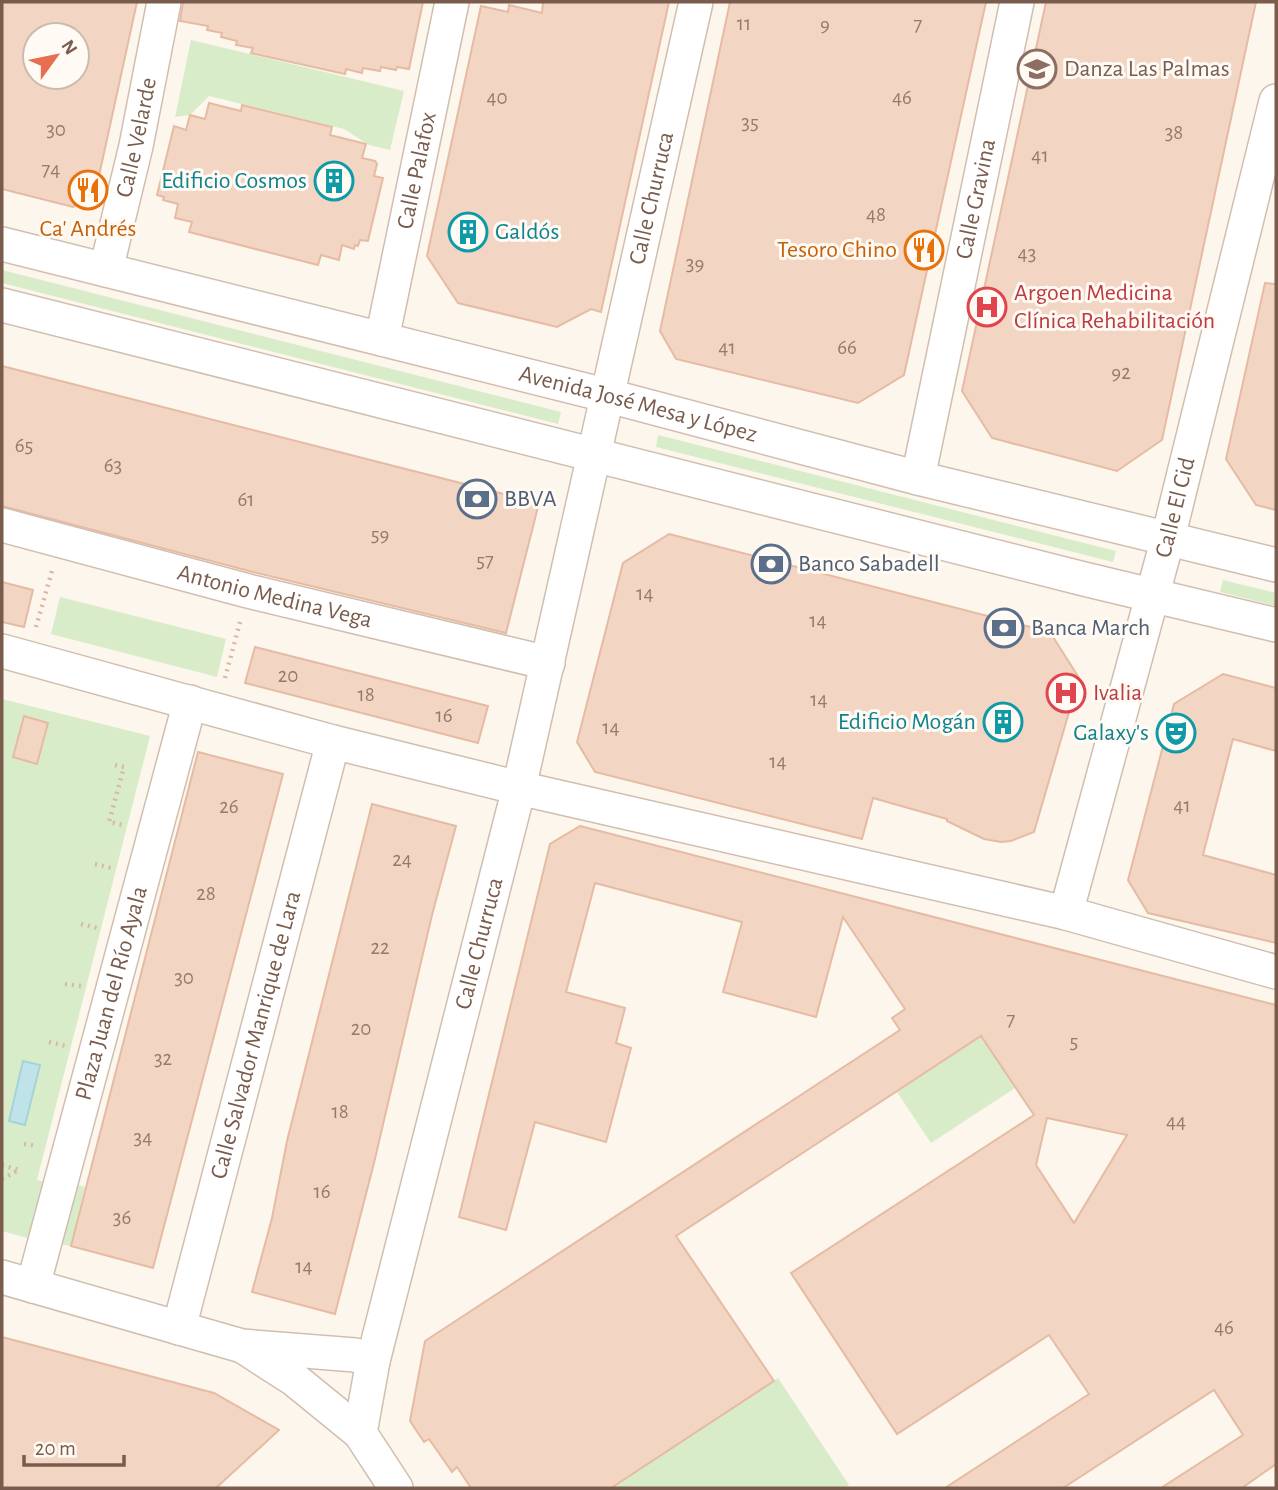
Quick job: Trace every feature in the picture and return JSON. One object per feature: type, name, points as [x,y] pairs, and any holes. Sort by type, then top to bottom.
[{"type":"street","name":"Calle Velarde","points":[[106,270],[136,146],[164,2]]},
{"type":"street","name":"Calle Palafox","points":[[383,339],[452,2]]},
{"type":"street","name":"Calle Churruca","points":[[360,1433],[373,1361],[519,788],[609,396],[695,2]]},
{"type":"street","name":"Calle Gravina","points":[[918,478],[1017,2]]},
{"type":"street","name":"Calle El Cid","points":[[1066,913],[1168,538],[1276,101]]},
{"type":"street","name":"Avenida José Mesa y López","points":[[2,244],[609,396],[918,478],[1276,565]]},
{"type":"street","points":[[2,304],[1151,596],[1276,625]]},
{"type":"street","name":"Antonio Medina Vega","points":[[2,525],[248,591],[548,663]]},
{"type":"street","points":[[14,655],[333,742],[519,788],[1066,913],[1276,972]]},
{"type":"street","name":"Plaza Juan del Río Ayala","points":[[17,1281],[61,1174],[203,705]]},
{"type":"street","name":"Calle Salvador Manrique de Lara","points":[[179,1328],[333,742]]},
{"type":"street","points":[[17,1281],[243,1346],[355,1355],[373,1361]]},
{"type":"street","points":[[243,1346],[295,1380],[360,1433],[396,1488]]},
{"type":"path","points":[[14,655],[61,541]]},
{"type":"path","points":[[203,705],[248,591]]},
{"type":"path","points":[[115,765],[124,767],[109,822],[127,826]]},
{"type":"path","points":[[95,864],[116,870]]},
{"type":"path","points":[[81,924],[101,929]]},
{"type":"path","points":[[65,984],[86,987]]},
{"type":"path","points":[[49,1042],[71,1047]]},
{"type":"path","points":[[2,1165],[19,1170],[2,1179]]},
{"type":"green space","points":[[191,40],[404,91],[390,150],[369,145],[344,129],[209,96],[190,115],[175,117]]},
{"type":"green space","points":[[2,270],[561,412],[558,424],[2,283]]},
{"type":"green space","points":[[658,435],[1116,551],[1113,562],[656,447]]},
{"type":"green space","points":[[1223,580],[1276,593],[1276,606],[1220,592]]},
{"type":"green space","points":[[60,597],[226,639],[217,677],[51,634]]},
{"type":"green space","points":[[2,699],[150,736],[37,1180],[45,1182],[31,1239],[2,1231]]},
{"type":"green space","points":[[981,1036],[1015,1088],[931,1143],[897,1092]]},
{"type":"green space","points":[[69,1183],[85,1187],[71,1246],[54,1243]]},
{"type":"green space","points":[[778,1378],[849,1485],[844,1488],[611,1488]]},
{"type":"water","points":[[23,1061],[40,1065],[25,1125],[9,1121]]},
{"type":"building","points":[[2,2],[137,2],[95,194],[73,207],[2,189]]},
{"type":"building","points":[[183,2],[423,2],[409,69],[381,67],[380,71],[363,68],[362,73],[346,69],[345,74],[251,53],[253,48],[236,45],[237,41],[221,37],[222,33],[207,30],[208,26],[180,21]]},
{"type":"building","points":[[543,2],[669,2],[601,312],[591,309],[557,327],[458,303],[427,256],[481,6],[508,12],[509,5],[542,13]]},
{"type":"building","points":[[730,2],[986,2],[904,375],[858,403],[676,359],[660,331]]},
{"type":"building","points":[[1046,2],[1256,2],[1162,440],[1117,471],[992,438],[962,391]]},
{"type":"building","name":"Edificio Cosmos","points":[[209,103],[241,111],[242,105],[332,127],[330,135],[366,144],[362,158],[375,161],[377,164],[374,176],[383,178],[368,241],[360,240],[354,249],[342,245],[339,260],[321,255],[318,265],[189,232],[192,222],[175,218],[178,204],[163,200],[164,197],[157,195],[174,126],[186,130],[190,115],[205,119]]},
{"type":"building","points":[[1265,283],[1276,284],[1276,510],[1256,505],[1226,459]]},
{"type":"building","points":[[2,366],[539,503],[506,633],[253,572],[2,506]]},
{"type":"building","points":[[669,534],[1050,632],[1079,678],[1034,832],[1011,841],[984,839],[947,819],[873,798],[862,839],[595,772],[577,742],[623,563]]},
{"type":"building","points":[[2,582],[33,590],[24,627],[2,622]]},
{"type":"building","points":[[255,647],[488,706],[478,743],[245,683]]},
{"type":"building","points":[[1223,674],[1276,688],[1276,751],[1233,739],[1203,855],[1276,875],[1276,943],[1148,913],[1128,880],[1174,704]]},
{"type":"building","points":[[24,716],[48,723],[37,764],[13,757]]},
{"type":"building","points":[[198,752],[283,774],[153,1268],[71,1246]]},
{"type":"building","points":[[372,804],[456,826],[335,1314],[252,1292]]},
{"type":"building","points":[[580,826],[1276,1005],[1276,1464],[1242,1488],[1161,1488],[1243,1435],[1214,1390],[1063,1488],[945,1488],[1089,1394],[1049,1335],[897,1434],[791,1273],[1034,1115],[981,1036],[676,1236],[774,1381],[611,1488],[471,1488],[457,1467],[452,1472],[429,1439],[424,1442],[410,1421],[425,1341],[900,1030],[892,1018],[905,1009],[843,917],[816,1017],[723,992],[742,922],[595,883],[566,992],[625,1008],[616,1043],[631,1048],[606,1142],[535,1122],[506,1230],[459,1217],[550,844]],"holes":[[[1047,1118],[1127,1135],[1074,1223],[1036,1165]]]},
{"type":"building","points":[[2,1337],[214,1393],[279,1430],[216,1488],[2,1488]]},
{"type":"place","name":"Danza Las Palmas","points":[[1037,69]]},
{"type":"place","name":"Edificio Cosmos","points":[[334,181]]},
{"type":"place","name":"Ca' Andrés","points":[[88,190]]},
{"type":"place","name":"Galdós","points":[[468,232]]},
{"type":"place","name":"Tesoro Chino","points":[[924,250]]},
{"type":"place","name":"Argoen Medicina Clínica Rehabilitación","points":[[987,307]]},
{"type":"place","name":"BBVA","points":[[477,499]]},
{"type":"place","name":"Banco Sabadell","points":[[771,564]]},
{"type":"place","name":"Banca March","points":[[1004,628]]},
{"type":"place","name":"Ivalia","points":[[1066,693]]},
{"type":"place","name":"Edificio Mogán","points":[[1003,722]]},
{"type":"place","name":"Galaxy's","points":[[1176,733]]}]
